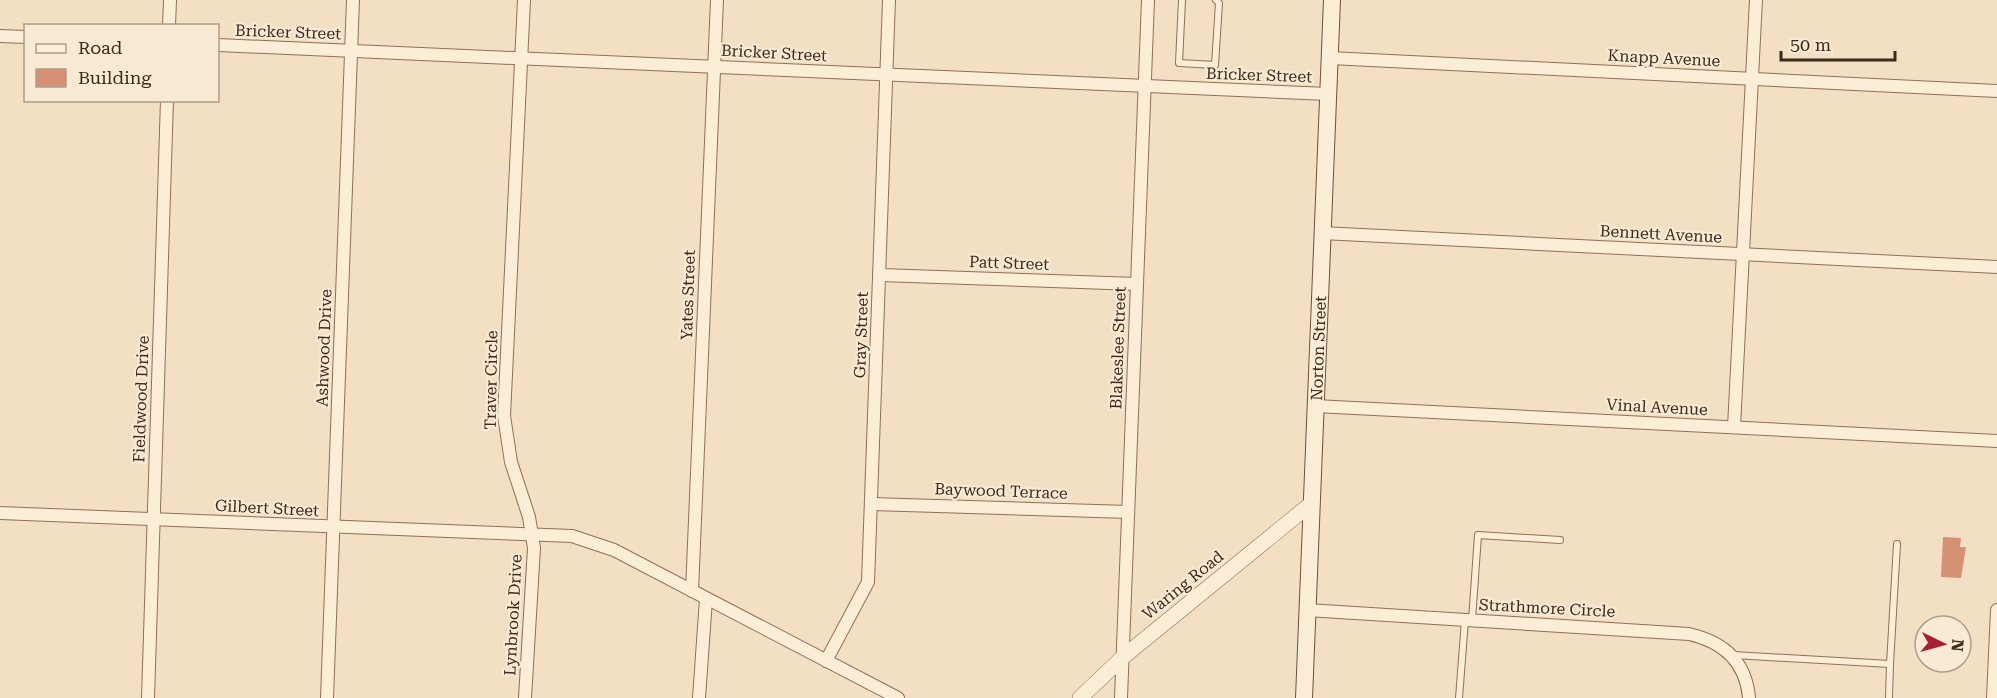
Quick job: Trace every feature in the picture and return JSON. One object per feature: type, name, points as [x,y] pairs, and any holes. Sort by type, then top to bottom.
[{"type":"main road","name":"Norton Street","points":[[1304,698],[1332,0]]},
{"type":"street","points":[[169,24],[170,0]]},
{"type":"street","name":"Ashwood Drive","points":[[327,698],[353,0]]},
{"type":"street","name":"Traver Circle","points":[[524,0],[504,416],[512,462],[532,533]]},
{"type":"street","name":"Yates Street","points":[[692,591],[717,0]]},
{"type":"street","name":"Gray Street","points":[[826,661],[868,582],[889,0]]},
{"type":"street","name":"Blakeslee Street","points":[[1121,698],[1148,0]]},
{"type":"street","points":[[1734,428],[1756,0]]},
{"type":"street","points":[[0,36],[24,37]]},
{"type":"street","name":"Bricker Street","points":[[219,45],[1328,94]]},
{"type":"street","name":"Knapp Avenue","points":[[1330,58],[1997,91]]},
{"type":"street","name":"Fieldwood Drive","points":[[148,698],[167,102]]},
{"type":"street","name":"Bennett Avenue","points":[[1322,233],[1997,267]]},
{"type":"street","name":"Patt Street","points":[[880,275],[1137,284]]},
{"type":"street","name":"Vinal Avenue","points":[[1316,406],[1997,441]]},
{"type":"street","name":"Waring Road","points":[[1080,698],[1123,657],[1312,503]]},
{"type":"street","name":"Baywood Terrace","points":[[872,504],[1128,512]]},
{"type":"street","name":"Gilbert Street","points":[[0,513],[333,528],[532,533]]},
{"type":"street","points":[[532,533],[572,536],[593,542],[898,698]]},
{"type":"street","name":"Lynbrook Drive","points":[[525,698],[534,562],[532,533]]},
{"type":"street","points":[[699,698],[706,599]]},
{"type":"street","name":"Strathmore Circle","points":[[1307,610],[1689,634],[1720,645],[1733,655]]},
{"type":"street","points":[[1993,698],[1997,610]]},
{"type":"street","points":[[1733,655],[1742,668],[1749,698]]},
{"type":"lane","points":[[1182,0],[1179,63],[1215,65],[1219,3],[1216,0]]},
{"type":"lane","points":[[1459,698],[1478,535],[1560,540]]},
{"type":"lane","points":[[1889,698],[1897,544]]},
{"type":"lane","points":[[1733,655],[1890,664]]},
{"type":"building","points":[[1943,537],[1961,538],[1960,547],[1966,547],[1961,578],[1941,577]]}]
